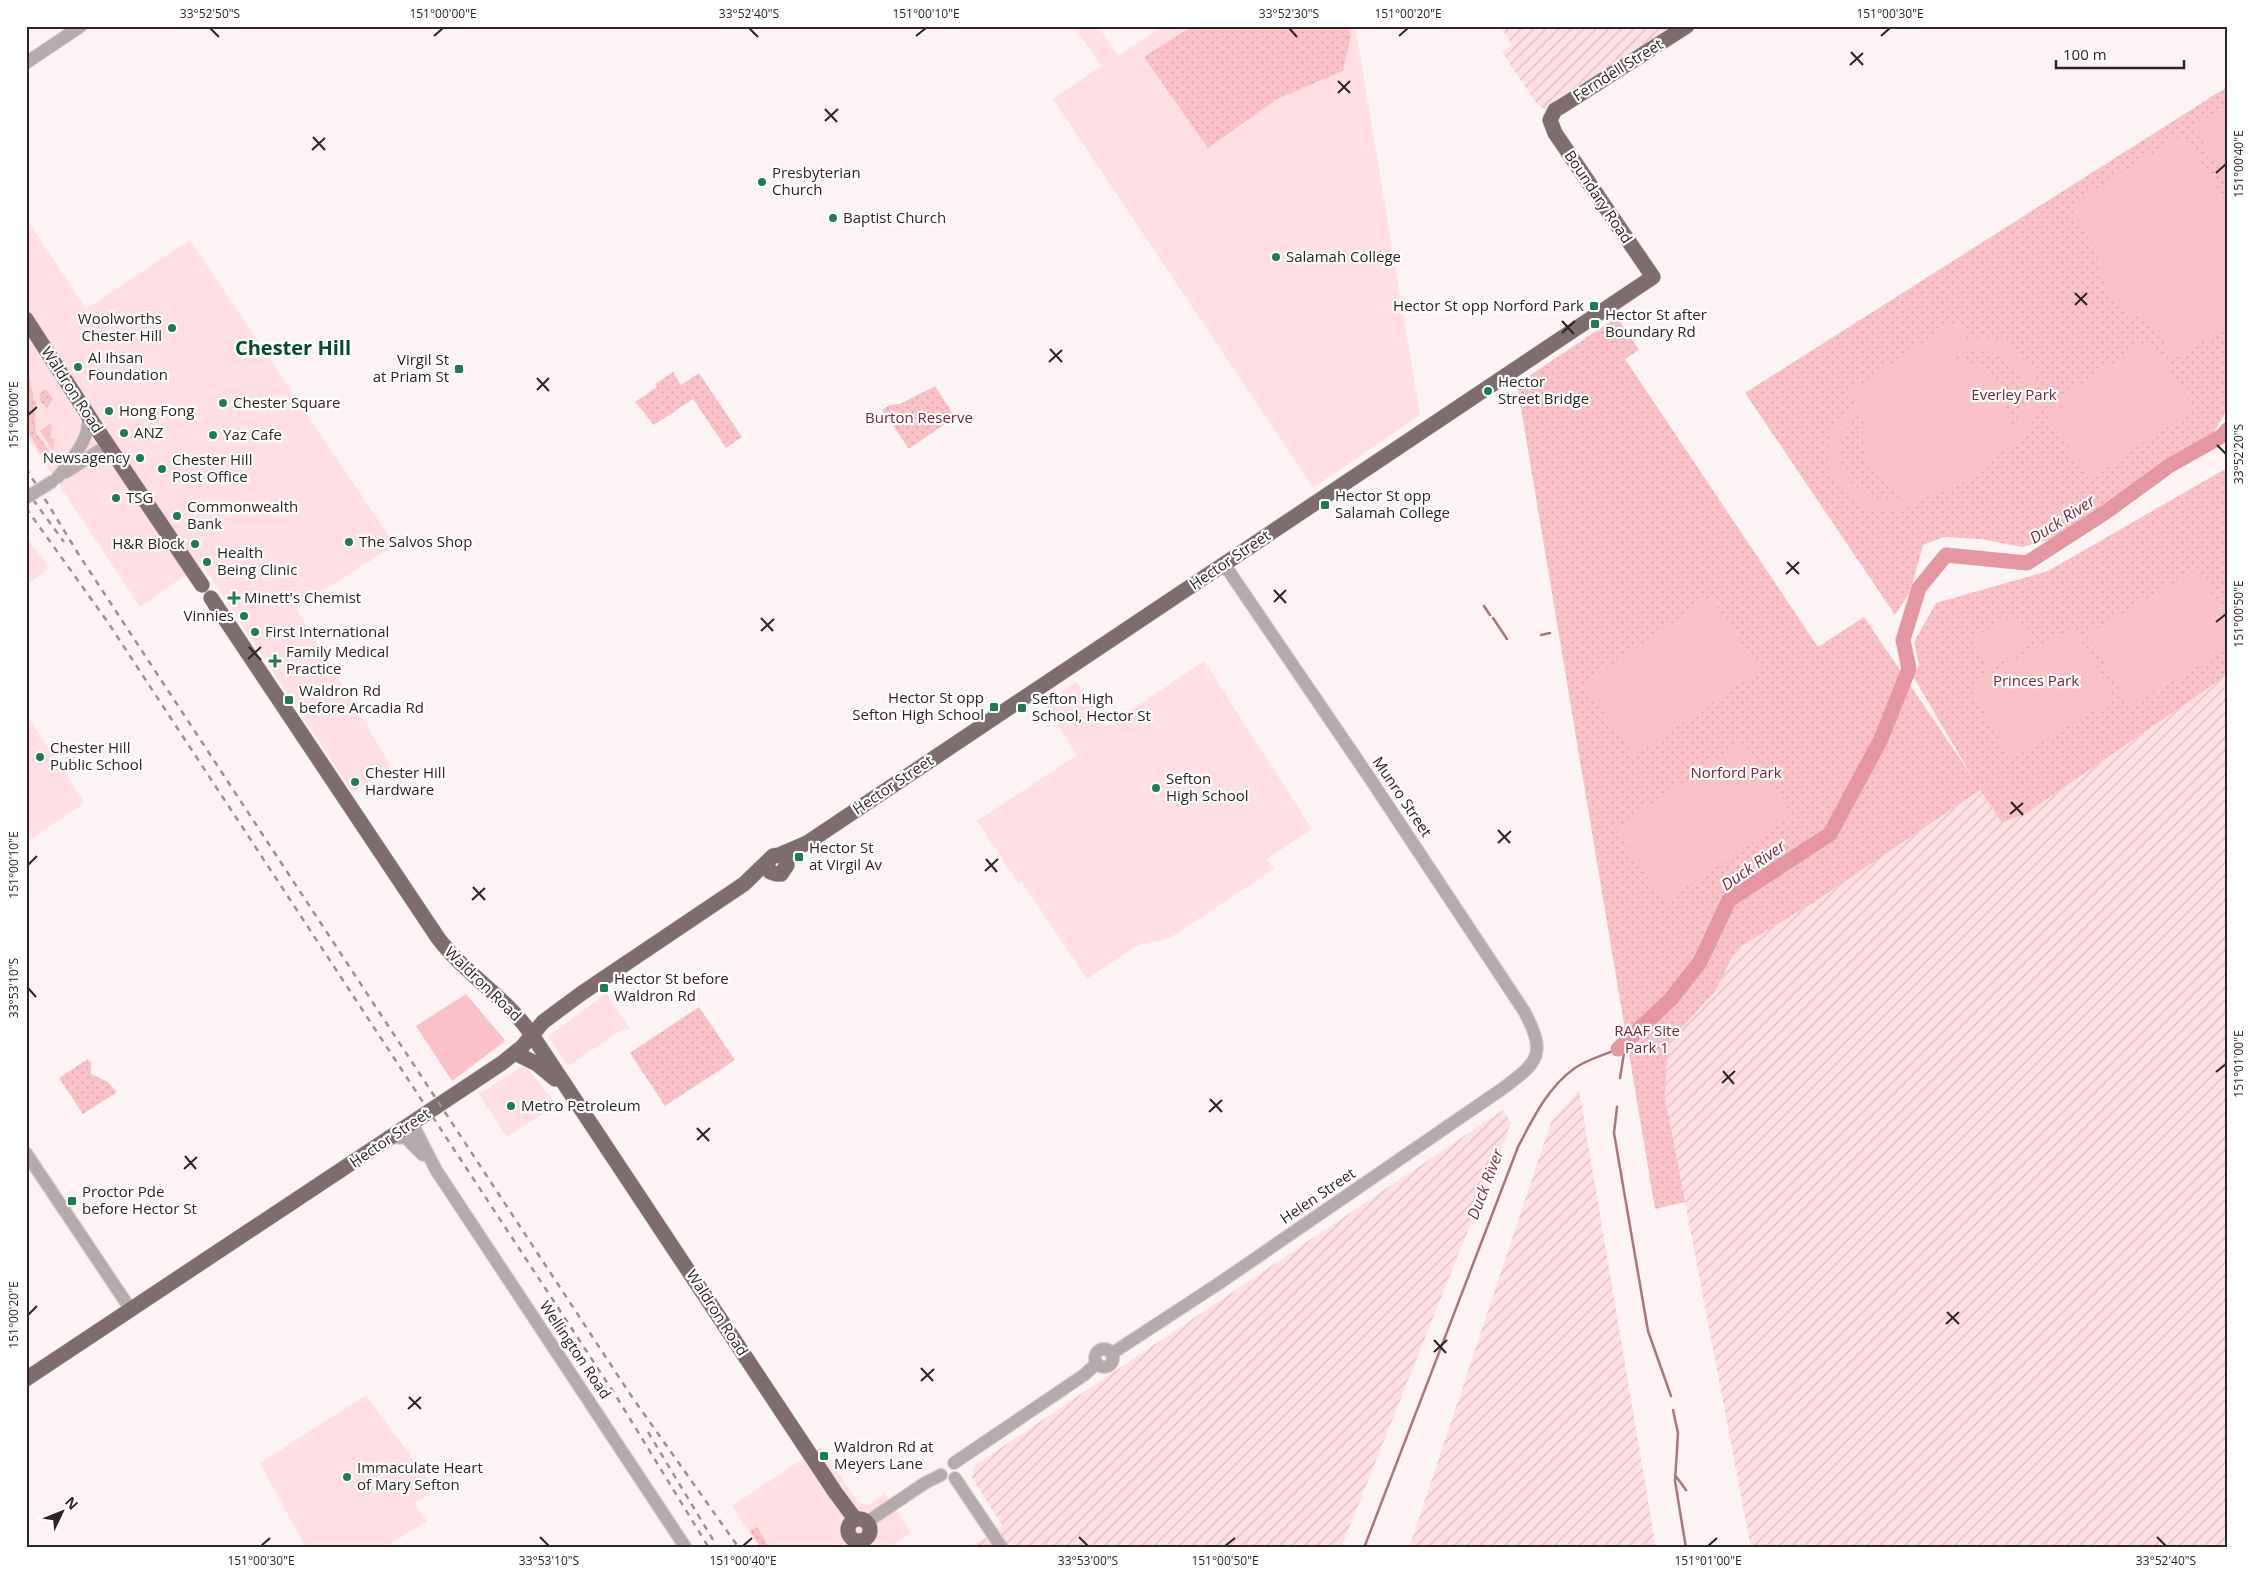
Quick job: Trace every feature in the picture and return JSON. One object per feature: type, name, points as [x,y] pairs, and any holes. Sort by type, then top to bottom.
[{"type":"main road","name":"Ferndell Street","points":[[1552,115],[1562,106],[1687,26]]},
{"type":"main road","name":"Boundary Road","points":[[1552,115],[1551,126],[1555,133],[1652,276]]},
{"type":"main road","name":"Hector Street","points":[[26,1379],[515,1053],[543,1022],[582,993],[1652,276]]},
{"type":"main road","name":"Waldron Road","points":[[26,319],[202,585],[200,592],[202,596],[211,598],[438,938],[463,967],[510,1006],[532,1035],[835,1492],[861,1521]]},
{"type":"main road","points":[[515,1053],[537,1064],[572,1095]]},
{"type":"main road","points":[[860,1544],[869,1536],[870,1529],[861,1521]]},
{"type":"street","points":[[26,63],[81,26]]},
{"type":"street","points":[[55,479],[84,440],[88,426],[88,414]]},
{"type":"street","points":[[26,498],[108,445]]},
{"type":"street","name":"Munro Street","points":[[1224,564],[1369,777],[1524,1011],[1536,1034],[1535,1055]]},
{"type":"street","name":"Helen Street","points":[[956,1469],[974,1449],[1084,1375],[1097,1364],[1095,1358],[1098,1352],[1105,1350],[1111,1354],[1210,1289],[1462,1117],[1524,1072],[1535,1055]]},
{"type":"street","name":"Wellington Road","points":[[412,1123],[436,1170],[686,1548]]},
{"type":"street","name":"Wellington Road","points":[[390,1137],[406,1138],[413,1143],[436,1170]]},
{"type":"street","points":[[26,1154],[131,1310]]},
{"type":"street","points":[[861,1521],[941,1475],[948,1480],[956,1469],[1002,1548]]},
{"type":"shaded area","name":"Salamah College","points":[[1077,26],[1098,26],[1118,56],[1162,26],[1355,26],[1420,415],[1313,488],[1053,99],[1101,66],[1075,28]]},
{"type":"shaded area","points":[[1500,26],[1687,26],[1552,115],[1536,103],[1502,52],[1512,45]]},
{"type":"shaded area","points":[[26,218],[86,309],[190,240],[395,545],[296,608],[391,766],[353,793],[202,564],[140,607],[26,435]]},
{"type":"shaded area","points":[[26,537],[50,568],[26,585]]},
{"type":"shaded area","name":"Sefton High School","points":[[1204,661],[1312,829],[1267,859],[1274,869],[1170,938],[1138,945],[1087,979],[1021,881],[1018,883],[977,821],[1077,755],[1044,704],[1076,682],[1106,727]]},
{"type":"shaded area","points":[[2227,675],[2227,1548],[1751,1548],[1665,1097],[1668,1043],[1716,990],[1736,949],[1813,903],[1980,790],[2002,823],[2027,813]]},
{"type":"shaded area","name":"Chester Hill Public School","points":[[26,714],[83,800],[82,805],[26,842]]},
{"type":"shaded area","points":[[606,993],[630,1029],[623,1029],[568,1066],[548,1037]]},
{"type":"shaded area","points":[[521,1067],[527,1068],[557,1105],[507,1137],[479,1094]]},
{"type":"shaded area","points":[[1579,1090],[1656,1548],[1409,1548],[1551,1122]]},
{"type":"shaded area","points":[[1503,1110],[1511,1123],[1341,1548],[969,1548],[1002,1525],[972,1478],[974,1466]]},
{"type":"shaded area","name":"Immaculate Heart of Mary Sefton","points":[[366,1395],[436,1490],[414,1503],[427,1521],[384,1548],[306,1548],[260,1463]]},
{"type":"shaded area","points":[[820,1447],[858,1502],[865,1505],[871,1504],[885,1494],[911,1533],[888,1548],[760,1548],[732,1506]]},
{"type":"green space","points":[[1192,26],[1349,26],[1351,35],[1343,71],[1277,99],[1208,148],[1144,57]]},
{"type":"green space","name":"Everley Park","points":[[2227,87],[2227,410],[2200,455],[2155,472],[2115,508],[2110,505],[2085,530],[2022,547],[1980,539],[1944,537],[1923,545],[1910,592],[1895,615],[1745,393]]},
{"type":"green space","points":[[2221,109],[2227,119],[2227,180],[2193,127]]},
{"type":"green space","points":[[2183,134],[2227,204],[2227,327],[2174,359],[2151,321],[2129,313],[2110,293],[2102,277],[2100,255],[2069,206]]},
{"type":"green space","name":"Norford Park","points":[[1617,317],[1639,350],[1625,359],[1818,647],[1864,617],[1973,778],[1914,678],[1919,664],[1914,642],[1936,603],[2048,571],[2227,468],[2227,675],[2027,813],[2002,823],[1980,790],[1813,903],[1736,949],[1716,990],[1668,1043],[1665,1097],[1685,1202],[1655,1209],[1517,384]]},
{"type":"green space","points":[[1959,319],[1968,333],[1957,341],[1981,337],[1997,339],[2018,351],[2033,370],[2037,381],[2038,404],[2035,416],[2023,436],[1982,469],[1949,490],[1923,499],[1902,510],[1881,512],[1865,508],[1844,494],[1834,480],[1830,469],[1828,448],[1830,437],[1839,418],[1855,403],[1849,392]],"holes":[[[1983,350],[1997,355],[2008,362],[2017,371],[2022,383],[2025,395],[2024,407],[2018,420],[2009,431],[2006,403],[1997,381],[1980,366],[1952,358],[1968,351]],[[1866,411],[1862,438],[1867,461],[1881,480],[1905,494],[1890,500],[1874,498],[1860,490],[1848,477],[1841,461],[1841,444],[1848,427]]]},
{"type":"green space","points":[[2149,339],[2195,408],[2089,479],[2043,410]]},
{"type":"green space","points":[[26,357],[34,400],[36,401],[35,431],[49,451],[48,464],[26,429]]},
{"type":"green space","points":[[673,372],[681,385],[699,373],[742,437],[726,448],[693,399],[654,425],[635,402],[657,387],[655,384]]},
{"type":"green space","name":"Burton Reserve","points":[[935,386],[955,417],[909,449],[882,410],[890,405],[900,404]]},
{"type":"green space","points":[[46,389],[53,399],[47,408],[40,401],[40,393]]},
{"type":"green space","points":[[49,424],[52,426],[50,438],[55,439],[53,450],[40,431]]},
{"type":"green space","points":[[2198,569],[2227,618],[2227,649],[2130,706],[2087,634]]},
{"type":"green space","points":[[1710,597],[1760,670],[1634,756],[1584,684]]},
{"type":"green space","points":[[2015,614],[2032,644],[1988,669],[1971,639]]},
{"type":"green space","name":"Princes Park","points":[[2074,627],[2115,699],[2011,759],[1969,686]]},
{"type":"green space","points":[[1742,742],[1792,815],[1665,902],[1615,829]]},
{"type":"green space","points":[[466,994],[504,1039],[504,1042],[452,1081],[416,1026]]},
{"type":"green space","points":[[699,1007],[735,1060],[665,1106],[630,1053]]},
{"type":"green space","points":[[88,1059],[91,1063],[91,1074],[108,1082],[117,1092],[83,1114],[59,1078]]},
{"type":"green space","points":[[757,1527],[770,1548],[761,1548],[750,1531]]},
{"type":"waterway","name":"Duck River","points":[[1618,1049],[1671,999],[1700,962],[1729,900],[1830,834],[1880,741],[1909,669],[1903,640],[1919,588],[1946,555],[2027,563],[2106,512],[2169,466],[2222,436],[2227,430]]},
{"type":"waterway","points":[[1484,606],[1490,615]]},
{"type":"waterway","points":[[1493,618],[1507,639]]},
{"type":"waterway","points":[[1541,635],[1550,633]]},
{"type":"waterway","points":[[1620,1078],[1626,1041]]},
{"type":"waterway","name":"Duck River","points":[[1364,1548],[1518,1147],[1529,1125],[1549,1094],[1565,1076],[1584,1063],[1618,1049]]},
{"type":"waterway","points":[[1617,1107],[1614,1133],[1648,1331],[1671,1396]]},
{"type":"waterway","points":[[1673,1410],[1678,1433],[1675,1481],[1686,1548]]},
{"type":"waterway","points":[[1675,1475],[1686,1490]]},
{"type":"railway","points":[[26,468],[79,555],[632,1397],[739,1548]]},
{"type":"railway","points":[[26,490],[64,542]]},
{"type":"railway","points":[[26,508],[107,621],[616,1396],[709,1548]]},
{"type":"railway","points":[[648,1432],[718,1548]]},
{"type":"place","name":"Presbyterian Church","points":[[762,182]]},
{"type":"place","name":"Baptist Church","points":[[833,218]]},
{"type":"place","name":"Salamah College","points":[[1276,257]]},
{"type":"place","name":"Hector St opp Norford Park","points":[[1594,306]]},
{"type":"place","name":"Hector St after Boundary Rd","points":[[1595,324]]},
{"type":"place","name":"Woolworths Chester Hill","points":[[172,328]]},
{"type":"place","name":"Al Ihsan Foundation","points":[[78,367]]},
{"type":"place","name":"Virgil St at Priam St","points":[[459,369]]},
{"type":"place","name":"Hector Street Bridge","points":[[1488,391]]},
{"type":"place","name":"Chester Square","points":[[223,403]]},
{"type":"place","name":"Hong Fong","points":[[109,411]]},
{"type":"place","name":"ANZ","points":[[124,433]]},
{"type":"place","name":"Yaz Cafe","points":[[213,435]]},
{"type":"place","name":"Newsagency","points":[[140,458]]},
{"type":"place","name":"Chester Hill Post Office","points":[[162,469]]},
{"type":"place","name":"TSG","points":[[116,498]]},
{"type":"place","name":"Hector St opp Salamah College","points":[[1325,505]]},
{"type":"place","name":"Commonwealth Bank","points":[[177,516]]},
{"type":"place","name":"The Salvos Shop","points":[[349,542]]},
{"type":"place","name":"H&R Block","points":[[195,544]]},
{"type":"place","name":"Health Being Clinic","points":[[207,562]]},
{"type":"place","name":"Minett's Chemist","points":[[234,598]]},
{"type":"place","name":"Vinnies","points":[[244,616]]},
{"type":"place","name":"First International","points":[[255,632]]},
{"type":"place","name":"Family Medical Practice","points":[[275,661]]},
{"type":"place","name":"Waldron Rd before Arcadia Rd","points":[[289,700]]},
{"type":"place","name":"Hector St opp Sefton High School","points":[[994,707]]},
{"type":"place","name":"Sefton High School, Hector St","points":[[1022,708]]},
{"type":"place","name":"Chester Hill Public School","points":[[40,757]]},
{"type":"place","name":"Chester Hill Hardware","points":[[355,782]]},
{"type":"place","name":"Sefton High School","points":[[1156,788]]},
{"type":"place","name":"Hector St at Virgil Av","points":[[799,857]]},
{"type":"place","name":"Hector St before Waldron Rd","points":[[604,988]]},
{"type":"place","name":"Metro Petroleum","points":[[511,1106]]},
{"type":"place","name":"Proctor Pde before Hector St","points":[[72,1201]]},
{"type":"place","name":"Waldron Rd at Meyers Lane","points":[[824,1456]]},
{"type":"place","name":"Immaculate Heart of Mary Sefton","points":[[347,1477]]},
{"type":"district","name":"Chester Hill","points":[[293,348]]},
{"type":"park label","name":"RAAF Site Park 1","points":[[1647,1040]]}]
